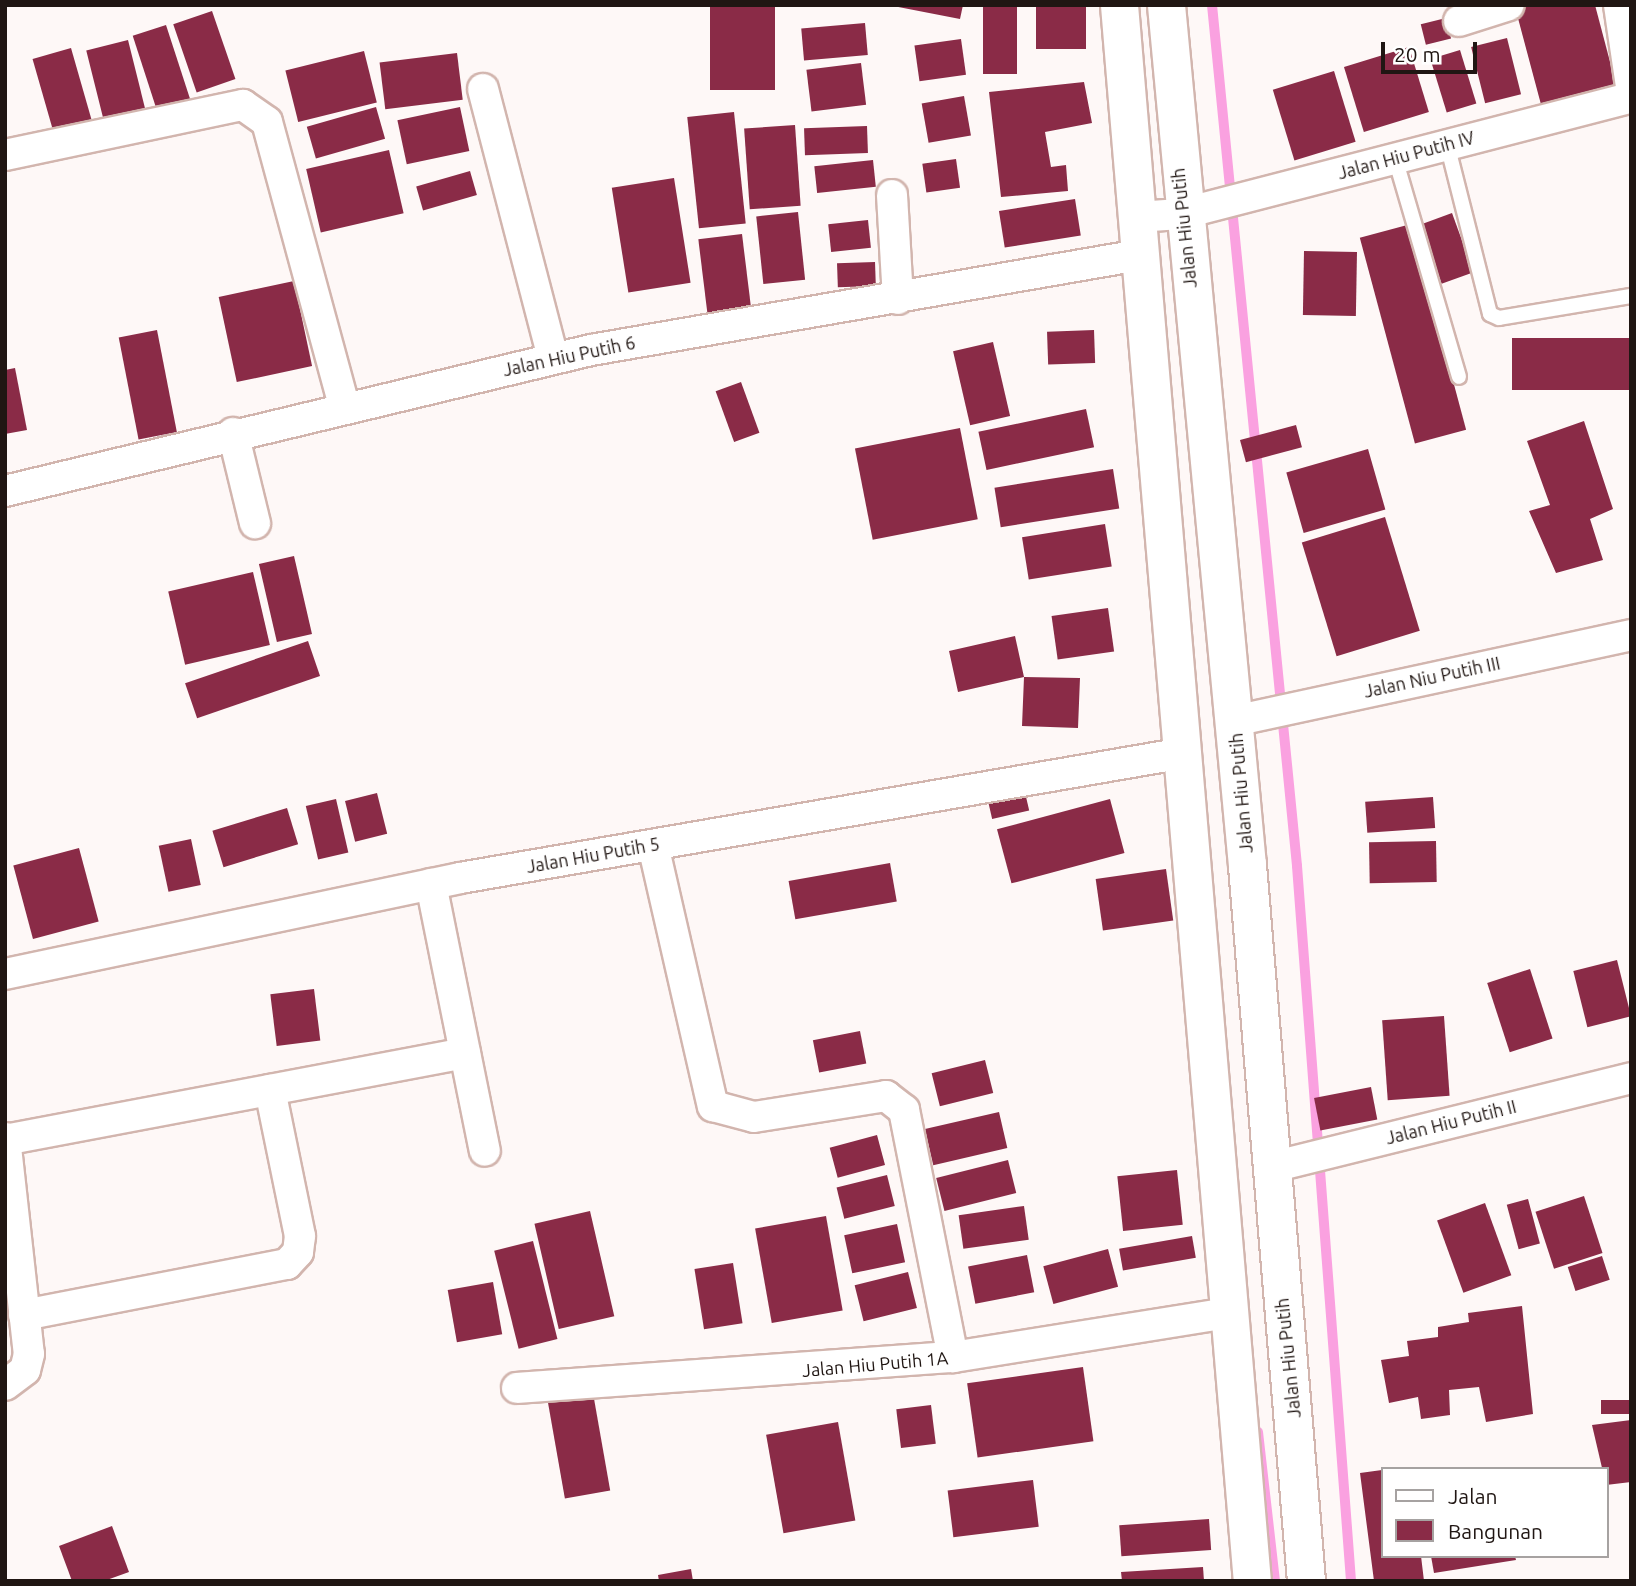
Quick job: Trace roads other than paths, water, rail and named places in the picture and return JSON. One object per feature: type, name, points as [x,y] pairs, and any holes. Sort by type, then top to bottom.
[{"type":"street","points":[[1119,5],[1252,1581]]},
{"type":"street","name":"Jalan Hiu Putih","points":[[1166,5],[1181,214],[1234,720],[1306,1581]]},
{"type":"street","points":[[1459,21],[1509,5]]},
{"type":"street","points":[[1619,5],[1631,86]]},
{"type":"street","points":[[483,89],[553,358]]},
{"type":"street","name":"Jalan Hiu Putih IV","points":[[1136,217],[1181,214],[1631,98]]},
{"type":"street","points":[[5,155],[243,104],[267,122],[344,405]]},
{"type":"street","points":[[892,195],[898,299]]},
{"type":"street","name":"Jalan Hiu Putih 6","points":[[5,491],[344,405],[553,358],[1139,255]]},
{"type":"street","points":[[233,433],[255,523]]},
{"type":"street","name":"Jalan Niu Putih III","points":[[1234,720],[1631,635]]},
{"type":"street","name":"Jalan Hiu Putih 5","points":[[5,974],[431,884],[1184,753]]},
{"type":"street","points":[[653,845],[713,1106],[754,1116],[886,1096],[904,1110],[953,1357]]},
{"type":"street","points":[[431,884],[485,1152]]},
{"type":"street","points":[[5,1385],[25,1370],[24,1315],[5,1139],[465,1053]]},
{"type":"street","name":"Jalan Hiu Putih II","points":[[1272,1167],[1631,1078]]},
{"type":"street","points":[[24,1315],[287,1264],[298,1252],[300,1236],[270,1090]]},
{"type":"street","name":"Jalan Hiu Putih 1A","points":[[517,1388],[953,1357],[1229,1313]]},
{"type":"lane","points":[[1447,144],[1490,314],[1499,318],[1631,296]]},
{"type":"lane","points":[[1395,158],[1459,377]]},
{"type":"waterway","points":[[1212,5],[1297,866],[1351,1581]]},
{"type":"waterway","points":[[1258,1432],[1275,1581]]}]
